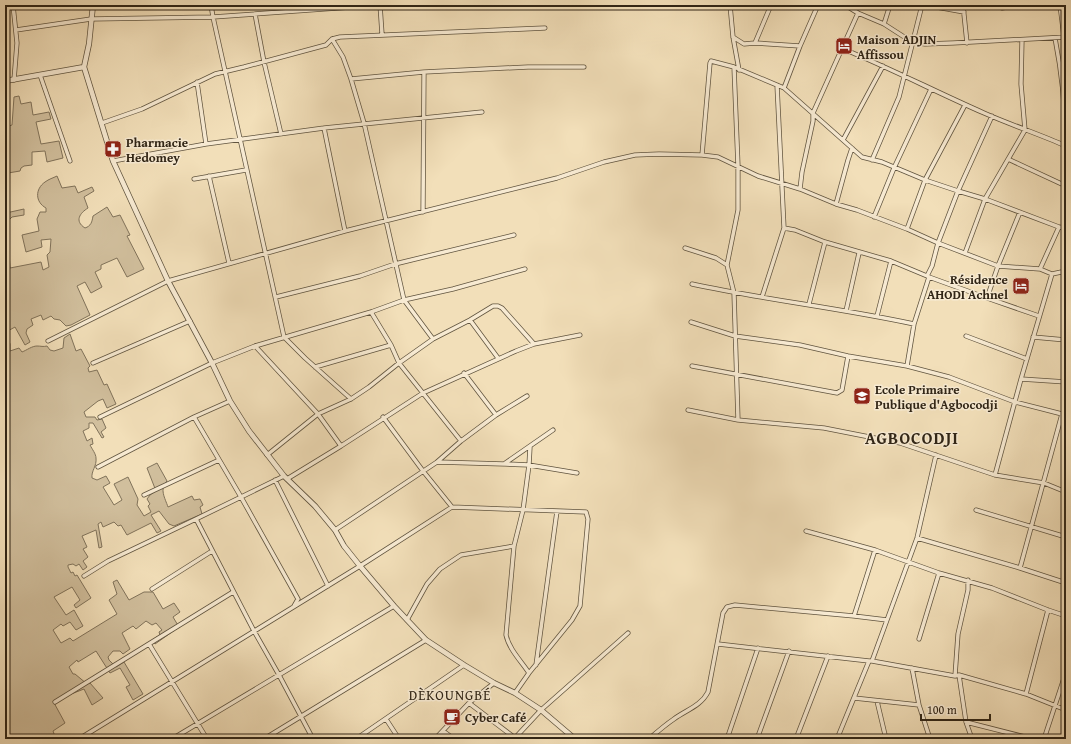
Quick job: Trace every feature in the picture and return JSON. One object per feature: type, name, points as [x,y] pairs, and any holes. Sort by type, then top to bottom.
[{"type":"street","points":[[13,5],[17,43],[14,80]]},
{"type":"street","points":[[93,5],[89,44],[84,67],[113,161],[168,281],[212,363],[230,401],[249,432],[286,477],[315,506],[335,530],[344,546],[394,606],[426,640],[464,665],[494,683],[515,693],[541,710],[574,739]]},
{"type":"street","points":[[211,5],[212,17],[239,140],[284,337],[315,367],[352,399]]},
{"type":"street","points":[[16,30],[91,19],[212,17],[381,5],[382,34]]},
{"type":"street","points":[[730,5],[738,70]]},
{"type":"street","points":[[755,43],[771,5]]},
{"type":"street","points":[[784,88],[818,5]]},
{"type":"street","points":[[845,5],[858,13],[884,24],[912,42],[925,44],[1065,37],[1060,5]]},
{"type":"street","points":[[884,24],[890,5]]},
{"type":"street","points":[[872,160],[899,97],[912,42],[923,5],[964,12]]},
{"type":"street","points":[[963,5],[967,43]]},
{"type":"street","points":[[1000,5],[1002,8],[1020,5]]},
{"type":"street","points":[[800,189],[802,172],[813,121],[813,113],[858,13]]},
{"type":"street","points":[[255,14],[264,62],[281,134]]},
{"type":"street","points":[[102,124],[142,109],[197,82],[224,71],[326,45],[332,39],[340,37],[545,28]]},
{"type":"street","points":[[733,38],[744,44],[755,43],[800,46]]},
{"type":"street","points":[[842,48],[884,66],[965,105],[1066,146],[1065,104],[1055,38]]},
{"type":"street","points":[[332,39],[342,57],[351,79],[364,123],[404,300],[433,339]]},
{"type":"street","points":[[965,254],[985,199],[1025,130],[1021,84],[1022,40]]},
{"type":"street","points":[[702,155],[711,61],[734,67],[738,70],[784,88],[862,157],[882,162],[958,192],[985,199],[1059,227],[1066,228]]},
{"type":"street","points":[[843,140],[884,66]]},
{"type":"street","points":[[5,81],[84,67]]},
{"type":"street","points":[[351,79],[424,72],[528,67],[584,67]]},
{"type":"street","points":[[734,67],[738,166],[738,210],[726,265],[734,293],[738,420]]},
{"type":"street","points":[[423,212],[424,72]]},
{"type":"street","points":[[40,75],[70,161]]},
{"type":"street","points":[[197,82],[206,144]]},
{"type":"street","points":[[762,297],[784,228],[777,85]]},
{"type":"street","points":[[874,217],[894,168],[931,89]]},
{"type":"street","points":[[907,229],[925,180],[965,105]]},
{"type":"street","points":[[113,161],[206,144],[324,128],[482,112]]},
{"type":"street","points":[[907,366],[914,324],[938,243],[958,192],[992,116]]},
{"type":"street","points":[[324,128],[345,231]]},
{"type":"street","points":[[836,204],[852,148]]},
{"type":"street","points":[[48,341],[168,281],[345,231],[557,178],[604,162],[634,155],[702,155],[718,157],[758,176],[800,189],[836,204],[857,210],[998,266],[1040,269],[1052,274],[1066,271]]},
{"type":"street","points":[[1008,159],[1066,186]]},
{"type":"street","points":[[194,178],[246,170]]},
{"type":"street","points":[[209,176],[229,263]]},
{"type":"street","points":[[987,298],[1020,212]]},
{"type":"street","points":[[1040,269],[1059,227]]},
{"type":"street","points":[[784,228],[795,230],[824,242],[859,253],[891,261],[987,298],[1039,316]]},
{"type":"street","points":[[276,297],[360,276],[395,264],[514,235]]},
{"type":"street","points":[[809,304],[824,242]]},
{"type":"street","points":[[685,248],[716,258],[726,265]]},
{"type":"street","points":[[846,311],[859,253]]},
{"type":"street","points":[[877,316],[891,261]]},
{"type":"street","points":[[100,417],[212,363],[255,346],[371,312],[404,300],[453,290],[525,269]]},
{"type":"street","points":[[995,475],[1052,274]]},
{"type":"street","points":[[692,284],[734,293],[809,304],[914,324]]},
{"type":"street","points":[[268,455],[318,414],[352,399],[433,339],[470,320],[489,308],[498,306],[502,308],[534,344]]},
{"type":"street","points":[[371,312],[391,345],[399,363],[460,441]]},
{"type":"street","points":[[470,320],[498,358]]},
{"type":"street","points":[[93,363],[190,321]]},
{"type":"street","points":[[691,322],[735,336],[800,345],[848,356],[907,366],[949,377],[1015,402],[1064,415],[1020,568]]},
{"type":"street","points":[[84,576],[108,561],[275,480],[286,477],[341,446],[423,392],[498,358],[534,344],[580,335]]},
{"type":"street","points":[[966,336],[1027,359]]},
{"type":"street","points":[[1033,337],[1066,340]]},
{"type":"street","points":[[315,367],[391,345]]},
{"type":"street","points":[[255,346],[318,414],[341,446]]},
{"type":"street","points":[[692,366],[837,392],[842,390],[848,356]]},
{"type":"street","points":[[464,373],[496,415]]},
{"type":"street","points":[[1021,379],[1066,382]]},
{"type":"street","points":[[335,530],[437,462],[460,441],[496,415],[527,396]]},
{"type":"street","points":[[98,466],[194,417],[230,401]]},
{"type":"street","points":[[688,410],[738,420],[824,428],[900,443],[995,475],[1044,483],[1066,492]]},
{"type":"street","points":[[194,417],[298,599],[294,607]]},
{"type":"street","points":[[383,418],[452,507]]},
{"type":"street","points":[[504,464],[553,430]]},
{"type":"street","points":[[529,673],[511,647],[506,635],[514,546],[523,510],[530,447]]},
{"type":"street","points":[[837,739],[887,620],[917,538],[936,455]]},
{"type":"street","points":[[144,495],[219,460]]},
{"type":"street","points":[[437,462],[529,465],[577,473]]},
{"type":"street","points":[[275,480],[328,586]]},
{"type":"street","points":[[79,739],[328,586],[452,507],[586,512],[588,519],[580,606],[572,620],[529,673],[515,693]]},
{"type":"street","points":[[976,510],[1066,537]]},
{"type":"street","points":[[536,666],[556,511]]},
{"type":"street","points":[[196,519],[254,632],[313,739]]},
{"type":"street","points":[[806,531],[875,550],[939,573],[968,580],[1066,616]]},
{"type":"street","points":[[917,538],[1066,583]]},
{"type":"street","points":[[407,620],[427,584],[440,569],[461,555],[514,546]]},
{"type":"street","points":[[854,616],[875,550]]},
{"type":"street","points":[[152,589],[212,551]]},
{"type":"street","points":[[919,639],[939,573]]},
{"type":"street","points":[[968,580],[968,590],[958,634],[957,675],[966,722],[972,739]]},
{"type":"street","points":[[55,702],[233,592]]},
{"type":"street","points":[[649,739],[674,719],[705,698],[708,692],[724,610],[727,607],[736,605],[887,620]]},
{"type":"street","points":[[172,739],[394,606]]},
{"type":"street","points":[[1026,694],[1048,610]]},
{"type":"street","points":[[469,703],[514,739],[541,710],[628,633]]},
{"type":"street","points":[[264,739],[426,640]]},
{"type":"street","points":[[149,644],[207,739]]},
{"type":"street","points":[[718,644],[870,661],[957,675],[1026,694],[1055,704],[1066,710]]},
{"type":"street","points":[[727,739],[758,648]]},
{"type":"street","points":[[757,739],[789,651]]},
{"type":"street","points":[[796,739],[828,656]]},
{"type":"street","points":[[359,738],[464,665]]},
{"type":"street","points":[[912,668],[919,705],[930,739]]},
{"type":"street","points":[[1044,739],[1066,672]]},
{"type":"street","points":[[435,739],[469,703],[494,683]]},
{"type":"street","points":[[854,698],[919,705]]},
{"type":"street","points":[[877,700],[886,739]]},
{"type":"street","points":[[386,719],[399,739]]},
{"type":"street","points":[[966,722],[1033,739]]},
{"type":"street","points":[[443,731],[454,739]]},
{"type":"shaded area","points":[[19,96],[21,104],[31,102],[33,115],[49,112],[51,119],[36,122],[41,144],[59,141],[63,158],[47,162],[45,151],[32,152],[32,165],[24,166],[20,171],[8,173],[8,181],[5,183],[5,123],[6,127],[12,125],[14,97]]},
{"type":"shaded area","points":[[57,176],[62,188],[75,186],[78,193],[92,187],[94,191],[84,197],[88,208],[79,217],[80,223],[85,228],[91,224],[93,216],[107,207],[113,217],[120,215],[130,235],[127,236],[144,269],[127,277],[117,258],[101,265],[101,269],[95,272],[102,287],[91,293],[85,282],[77,286],[90,315],[66,326],[60,320],[54,319],[51,316],[43,320],[41,315],[31,319],[33,325],[27,329],[26,333],[30,342],[25,345],[15,327],[6,332],[10,344],[10,351],[19,348],[22,352],[35,346],[47,346],[50,350],[54,351],[63,348],[64,338],[70,334],[76,351],[81,349],[90,366],[88,368],[89,372],[97,370],[104,385],[107,384],[116,404],[107,408],[103,399],[84,412],[86,417],[95,417],[97,420],[102,419],[106,428],[101,432],[104,437],[102,438],[93,423],[89,423],[89,428],[83,431],[87,441],[92,438],[93,444],[90,445],[96,456],[96,464],[92,473],[92,478],[97,480],[106,476],[110,483],[103,487],[114,505],[122,500],[114,484],[128,477],[138,499],[137,505],[144,516],[151,512],[148,506],[150,504],[147,499],[156,491],[147,468],[157,463],[167,481],[163,487],[163,490],[168,507],[192,496],[194,500],[200,499],[203,505],[200,507],[202,514],[174,526],[169,524],[159,511],[151,515],[161,531],[157,533],[151,523],[127,535],[121,525],[118,526],[114,522],[103,527],[101,522],[98,524],[102,547],[99,548],[96,530],[82,536],[87,547],[83,549],[88,557],[83,561],[87,567],[83,570],[79,564],[76,566],[73,564],[68,565],[68,567],[71,573],[73,572],[75,576],[77,575],[91,598],[76,608],[74,605],[80,600],[72,587],[54,597],[66,615],[74,610],[83,626],[76,630],[70,622],[63,626],[61,624],[53,630],[61,643],[70,638],[73,641],[117,614],[109,600],[117,594],[113,582],[117,580],[129,600],[144,592],[153,592],[163,609],[174,603],[180,612],[173,617],[179,627],[155,644],[152,640],[160,635],[159,632],[162,630],[156,623],[152,625],[146,621],[136,629],[133,626],[122,633],[130,649],[123,654],[120,651],[113,651],[108,657],[116,667],[124,662],[143,694],[133,700],[126,687],[130,685],[120,668],[110,673],[96,651],[78,662],[77,660],[69,667],[73,674],[87,684],[90,683],[103,698],[92,705],[84,689],[53,701],[65,723],[53,731],[56,739],[5,739],[5,183],[6,213],[24,209],[24,215],[12,217],[7,222],[10,268],[41,262],[43,270],[49,267],[47,255],[50,252],[51,239],[41,240],[42,247],[26,252],[22,235],[39,231],[37,219],[40,212],[46,212],[46,208],[38,199],[39,188],[45,182]]},
{"type":"place","name":"Maison ADJIN Affissou","points":[[844,46]]},
{"type":"place","name":"Pharmacie Hedomey","points":[[113,149]]},
{"type":"place","name":"Résidence AHODI Achnel","points":[[1021,286]]},
{"type":"place","name":"Ecole Primaire Publique d'Agbocodji","points":[[862,396]]},
{"type":"place","name":"Cyber Café","points":[[452,717]]},
{"type":"district","name":"AGBOCODJI","points":[[912,438]]},
{"type":"district","name":"DÈKOUNGBÉ","points":[[450,695]]}]
